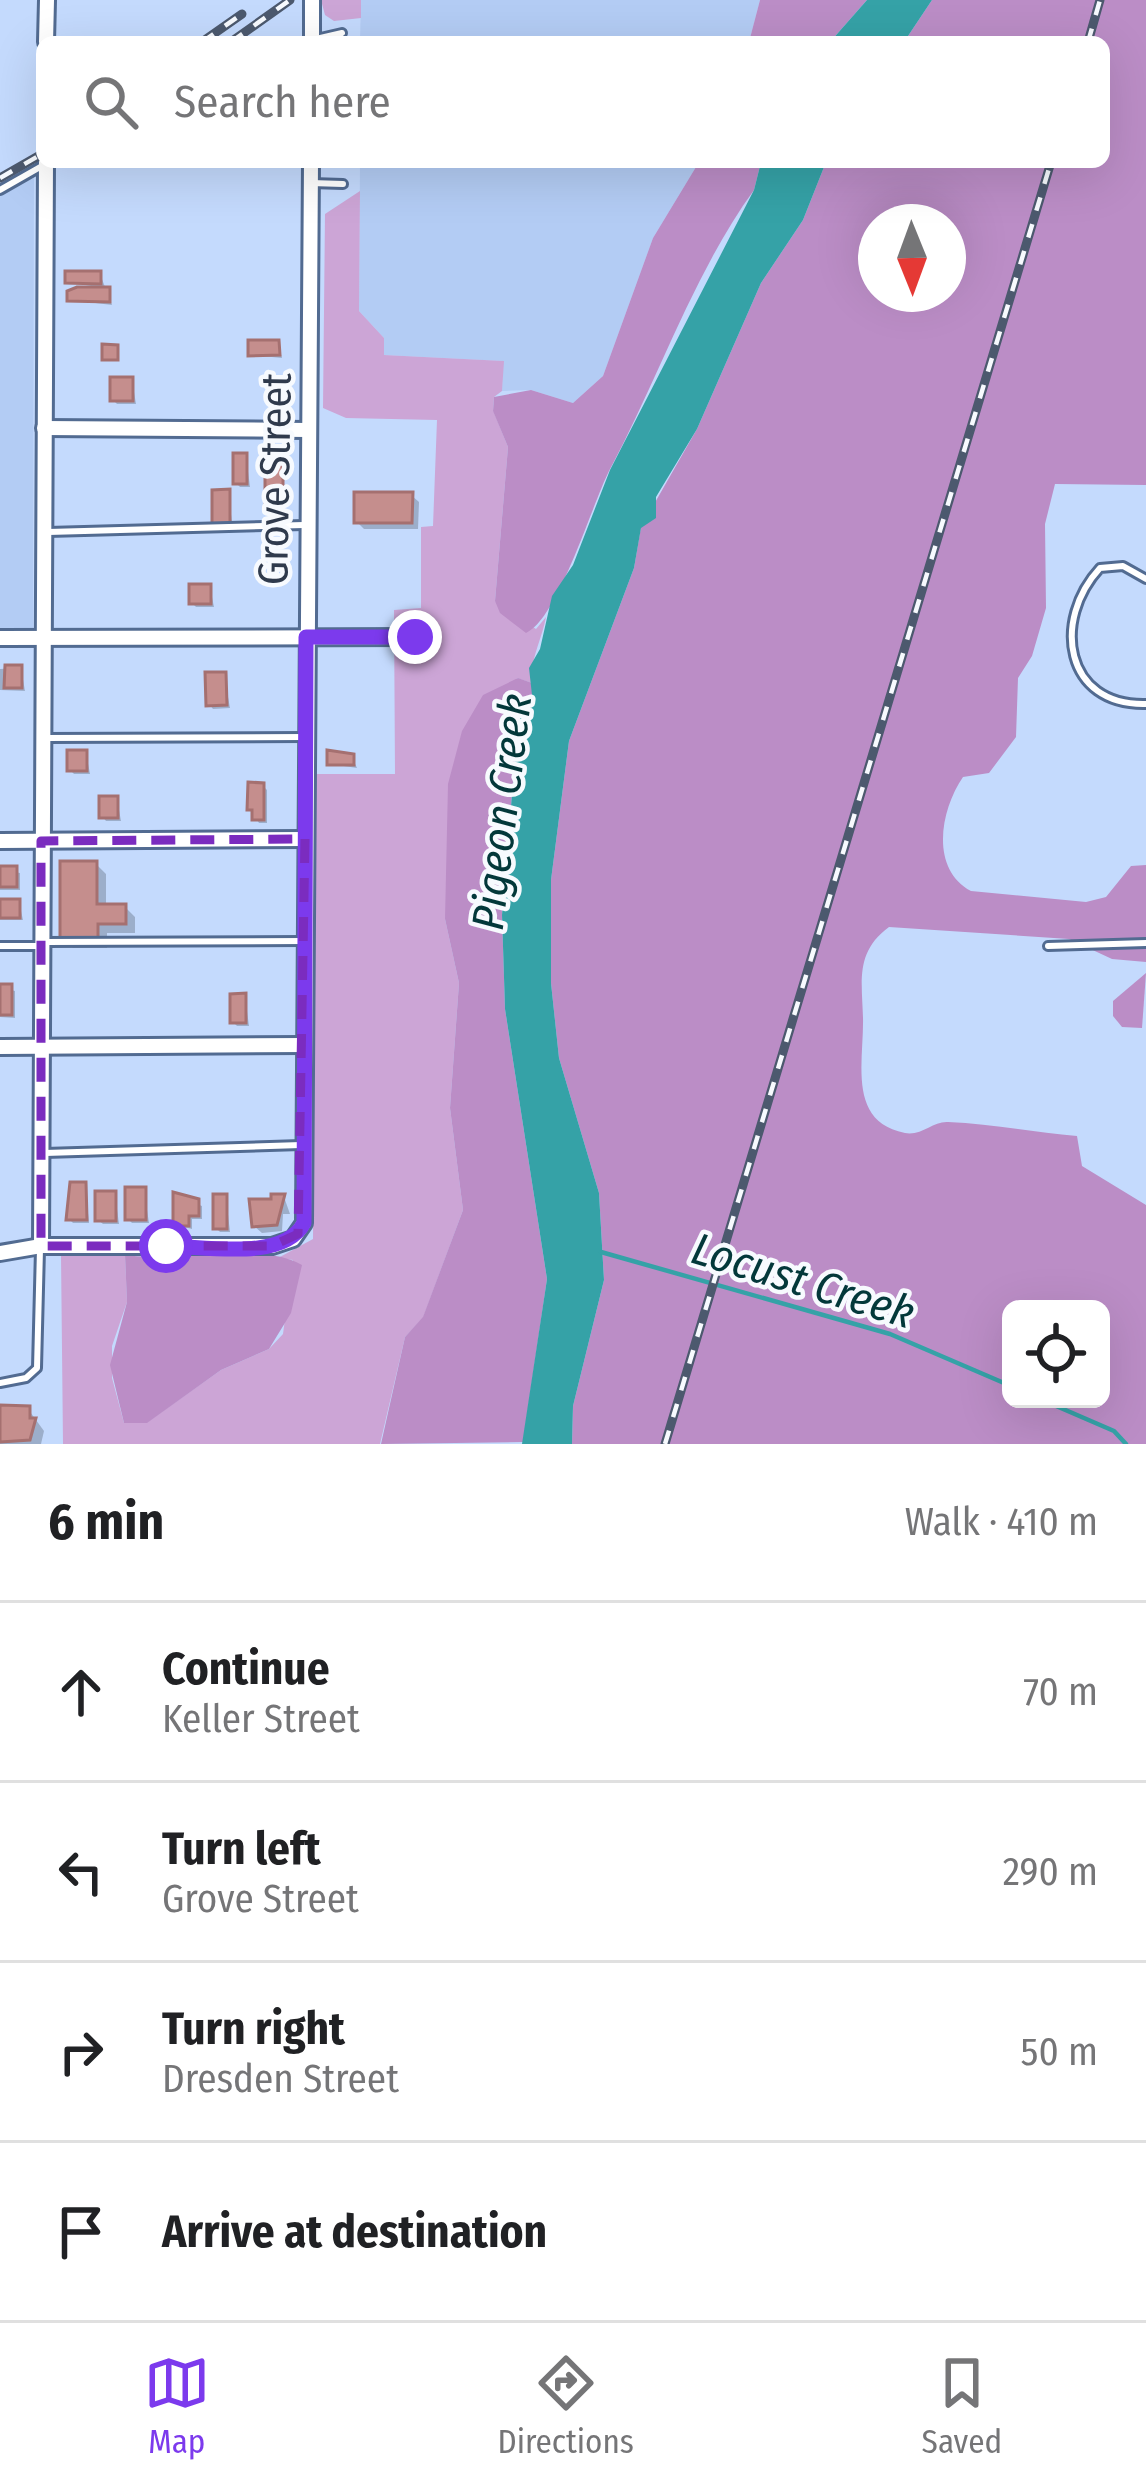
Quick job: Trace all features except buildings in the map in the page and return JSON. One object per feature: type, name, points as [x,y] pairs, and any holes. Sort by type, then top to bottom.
[{"type":"street","points":[[46,36],[47,0]]},
{"type":"street","points":[[312,0],[312,36]]},
{"type":"street","points":[[0,1253],[41,1246],[46,168]]},
{"type":"street","name":"Grove Street","points":[[41,1246],[272,1246],[293,1239],[302,1228],[311,168]]},
{"type":"street","points":[[44,428],[308,430]]},
{"type":"street","points":[[0,638],[415,637]]},
{"type":"street","points":[[0,841],[305,839]]},
{"type":"street","points":[[0,1047],[304,1045]]},
{"type":"lane","points":[[331,36],[342,33]]},
{"type":"lane","points":[[0,190],[37,168]]},
{"type":"lane","points":[[311,183],[343,184]]},
{"type":"lane","points":[[44,532],[308,525]]},
{"type":"lane","points":[[1146,579],[1123,566],[1100,568],[1072,617],[1074,655],[1086,686],[1106,700],[1146,704]]},
{"type":"lane","points":[[42,737],[305,737]]},
{"type":"lane","points":[[0,946],[304,941]]},
{"type":"lane","points":[[1048,946],[1146,943]]},
{"type":"lane","points":[[43,1154],[305,1145]]},
{"type":"lane","points":[[0,1382],[26,1378],[37,1369],[41,1246]]},
{"type":"highlighted area","points":[[305,839],[298,1234],[272,1246],[41,1246],[41,841]]},
{"type":"shaded area","points":[[321,0],[361,0],[361,18],[334,21],[325,15]]},
{"type":"shaded area","points":[[361,0],[760,0],[751,36],[360,36]]},
{"type":"shaded area","points":[[760,0],[867,0],[835,36],[751,36]]},
{"type":"shaded area","points":[[867,0],[932,0],[908,36],[835,36]]},
{"type":"shaded area","points":[[932,0],[1146,0],[1146,485],[1055,484],[1045,524],[1046,608],[1032,656],[1018,678],[1016,737],[989,773],[963,777],[949,805],[943,837],[949,868],[971,891],[1086,902],[1106,897],[1131,866],[1146,865],[1146,962],[1112,959],[1069,939],[889,927],[870,947],[863,968],[861,1070],[866,1103],[887,1127],[911,1133],[948,1122],[1077,1136],[1082,1166],[1146,1205],[1146,1444],[572,1444],[573,1406],[604,1280],[599,1193],[559,1058],[551,983],[551,880],[569,741],[634,568],[641,527],[697,429],[761,283],[803,220],[824,168],[1110,168],[1110,36],[908,36]]},
{"type":"shaded area","points":[[360,168],[695,168],[653,238],[603,376],[573,403],[531,390],[502,391],[503,361],[384,355],[384,338],[359,311]]},
{"type":"shaded area","points":[[695,168],[760,168],[754,190],[712,257],[609,471],[562,585],[526,633],[500,613],[495,601],[508,447],[493,411],[494,397],[531,390],[573,403],[603,376],[653,238]]},
{"type":"shaded area","points":[[760,168],[824,168],[803,220],[761,283],[697,429],[656,497],[656,518],[641,528],[634,568],[569,741],[551,880],[551,983],[559,1058],[599,1193],[604,1280],[573,1406],[572,1444],[522,1444],[547,1279],[505,1009],[502,915],[518,722],[532,695],[529,668],[540,649],[552,596],[573,565],[610,470],[754,190]]},
{"type":"shaded area","points":[[34,178],[33,631],[0,631],[0,192]]},
{"type":"shaded area","points":[[360,191],[359,311],[384,338],[384,355],[504,361],[502,391],[494,397],[493,410],[508,447],[495,601],[536,629],[546,617],[532,683],[517,678],[445,919],[459,983],[450,1108],[463,1210],[423,1318],[405,1337],[380,1444],[63,1444],[61,1255],[125,1255],[127,1302],[112,1346],[112,1378],[124,1423],[146,1423],[221,1370],[269,1349],[283,1334],[293,1260],[278,1258],[313,1239],[316,774],[395,774],[394,610],[421,608],[421,527],[433,526],[437,420],[346,418],[323,408],[325,214]]},
{"type":"shaded area","points":[[518,678],[532,683],[532,695],[518,722],[502,915],[505,1009],[547,1279],[523,1442],[381,1444],[405,1337],[423,1317],[463,1210],[450,1108],[459,983],[445,919],[448,784],[462,731],[483,695]]},
{"type":"shaded area","points":[[1146,973],[1142,1028],[1122,1027],[1113,1016],[1113,1001]]},
{"type":"shaded area","points":[[264,1254],[302,1265],[291,1313],[269,1349],[221,1370],[147,1423],[124,1423],[110,1365],[127,1302],[125,1255]]},
{"type":"waterway","name":"Locust Creek","points":[[601,1252],[890,1334],[1002,1382]]},
{"type":"waterway","name":"Locust Creek","points":[[1061,1408],[1114,1431],[1126,1444]]},
{"type":"railway","points":[[239,36],[290,0]]},
{"type":"railway","points":[[1090,36],[1100,0]]},
{"type":"railway","points":[[211,36],[242,14]]},
{"type":"railway","points":[[0,178],[36,157]]},
{"type":"railway","points":[[665,1444],[1049,168]]},
{"type":"route","points":[[166,1246],[272,1246],[293,1239],[304,1223],[306,637],[415,637]]},
{"type":"water label","name":"Pigeon Creek","points":[[502,812]]}]
